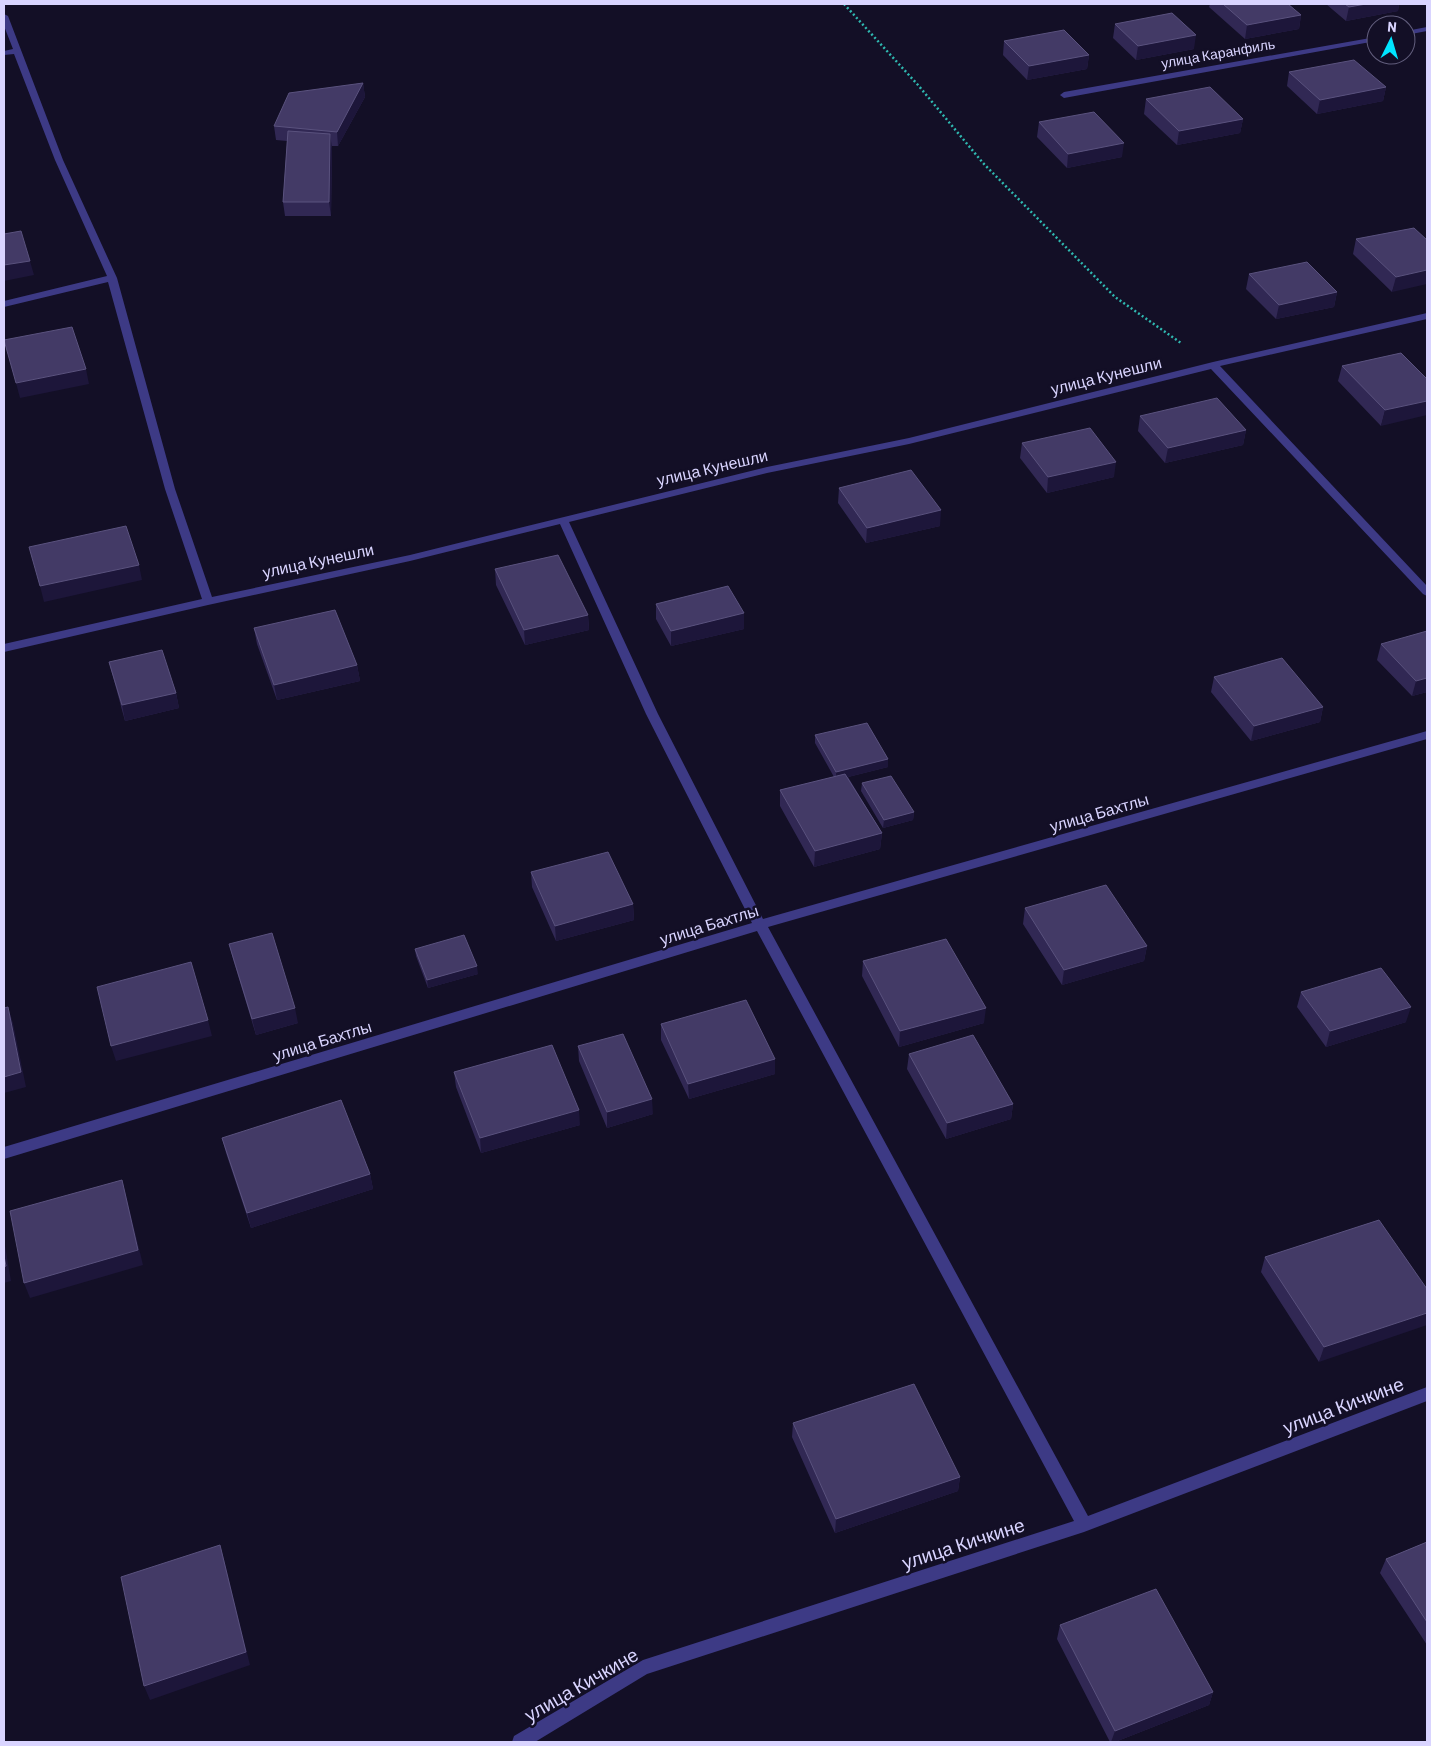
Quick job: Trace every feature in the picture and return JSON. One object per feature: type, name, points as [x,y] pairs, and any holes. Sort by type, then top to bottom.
[{"type":"street","points":[[4,16],[19,51],[59,160],[112,278],[170,489],[208,601]]},
{"type":"street","name":"улица Каранфиль","points":[[1064,95],[1366,41]]},
{"type":"street","points":[[4,54],[19,51]]},
{"type":"street","points":[[4,304],[112,278]]},
{"type":"street","name":"улица Кунешли","points":[[4,648],[208,601],[410,558],[767,470],[909,441],[1213,365],[1427,316]]},
{"type":"street","points":[[1213,365],[1427,592]]},
{"type":"street","points":[[563,520],[652,714],[760,925],[1084,1524]]},
{"type":"street","name":"улица Бахтлы","points":[[4,1153],[760,925],[1427,735]]},
{"type":"street","name":"улица Кичкине","points":[[520,1742],[643,1668],[1084,1524],[1427,1394]]},
{"type":"path","points":[[844,4],[918,85],[983,163],[1116,297],[1213,365]]},
{"type":"building","points":[[1223,4],[1288,4],[1301,15],[1247,25]]},
{"type":"building","points":[[1345,4],[1366,4],[1349,7]]},
{"type":"building","points":[[1172,13],[1196,35],[1138,46],[1115,24]]},
{"type":"building","points":[[1064,30],[1089,55],[1029,66],[1004,41]]},
{"type":"building","points":[[1354,60],[1386,87],[1320,100],[1289,72]]},
{"type":"building","points":[[363,83],[337,132],[274,126],[289,93]]},
{"type":"building","points":[[1210,87],[1243,119],[1179,131],[1146,99]]},
{"type":"building","points":[[1094,112],[1124,143],[1068,154],[1039,122]]},
{"type":"building","points":[[288,131],[330,134],[329,202],[283,202]]},
{"type":"building","points":[[1414,228],[1427,240],[1427,270],[1396,277],[1356,239]]},
{"type":"building","points":[[21,231],[30,261],[4,265],[4,234]]},
{"type":"building","points":[[1307,262],[1337,292],[1279,305],[1249,274]]},
{"type":"building","points":[[72,327],[86,369],[16,383],[4,340]]},
{"type":"building","points":[[1401,353],[1427,379],[1427,401],[1385,410],[1342,366]]},
{"type":"building","points":[[1217,398],[1246,430],[1168,448],[1140,416]]},
{"type":"building","points":[[1090,428],[1116,462],[1048,477],[1022,443]]},
{"type":"building","points":[[911,470],[941,510],[867,528],[839,488]]},
{"type":"building","points":[[126,526],[139,565],[40,586],[29,547]]},
{"type":"building","points":[[558,555],[588,615],[524,630],[495,569]]},
{"type":"building","points":[[728,586],[744,613],[671,631],[656,604]]},
{"type":"building","points":[[335,610],[357,665],[274,685],[254,628]]},
{"type":"building","points":[[1427,631],[1427,678],[1416,681],[1381,644]]},
{"type":"building","points":[[162,650],[176,693],[122,705],[109,662]]},
{"type":"building","points":[[1282,658],[1323,707],[1254,726],[1214,677]]},
{"type":"building","points":[[867,723],[888,759],[836,772],[815,735]]},
{"type":"building","points":[[845,774],[882,833],[815,851],[780,790]]},
{"type":"building","points":[[891,776],[914,812],[884,820],[862,783]]},
{"type":"building","points":[[608,852],[633,904],[555,926],[531,872]]},
{"type":"building","points":[[1106,885],[1147,946],[1064,970],[1025,908]]},
{"type":"building","points":[[272,933],[295,1008],[252,1019],[229,944]]},
{"type":"building","points":[[464,935],[477,966],[427,980],[415,949]]},
{"type":"building","points":[[946,939],[986,1008],[900,1031],[863,961]]},
{"type":"building","points":[[191,962],[208,1020],[111,1046],[97,987]]},
{"type":"building","points":[[1381,968],[1411,1007],[1330,1031],[1301,992]]},
{"type":"building","points":[[746,1000],[775,1059],[688,1084],[661,1024]]},
{"type":"building","points":[[8,1007],[21,1072],[4,1077],[4,1008]]},
{"type":"building","points":[[623,1034],[652,1099],[607,1112],[578,1046]]},
{"type":"building","points":[[973,1035],[1013,1104],[947,1123],[909,1054]]},
{"type":"building","points":[[552,1045],[579,1110],[480,1138],[454,1072]]},
{"type":"building","points":[[341,1100],[370,1174],[247,1213],[222,1138]]},
{"type":"building","points":[[122,1180],[138,1250],[24,1283],[10,1211]]},
{"type":"building","points":[[1379,1220],[1427,1289],[1427,1313],[1324,1347],[1265,1257]]},
{"type":"building","points":[[914,1384],[960,1477],[836,1519],[793,1423]]},
{"type":"building","points":[[1427,1542],[1427,1622],[1386,1559]]},
{"type":"building","points":[[220,1545],[246,1652],[144,1686],[121,1577]]},
{"type":"building","points":[[1156,1589],[1213,1692],[1115,1731],[1060,1625]]}]
